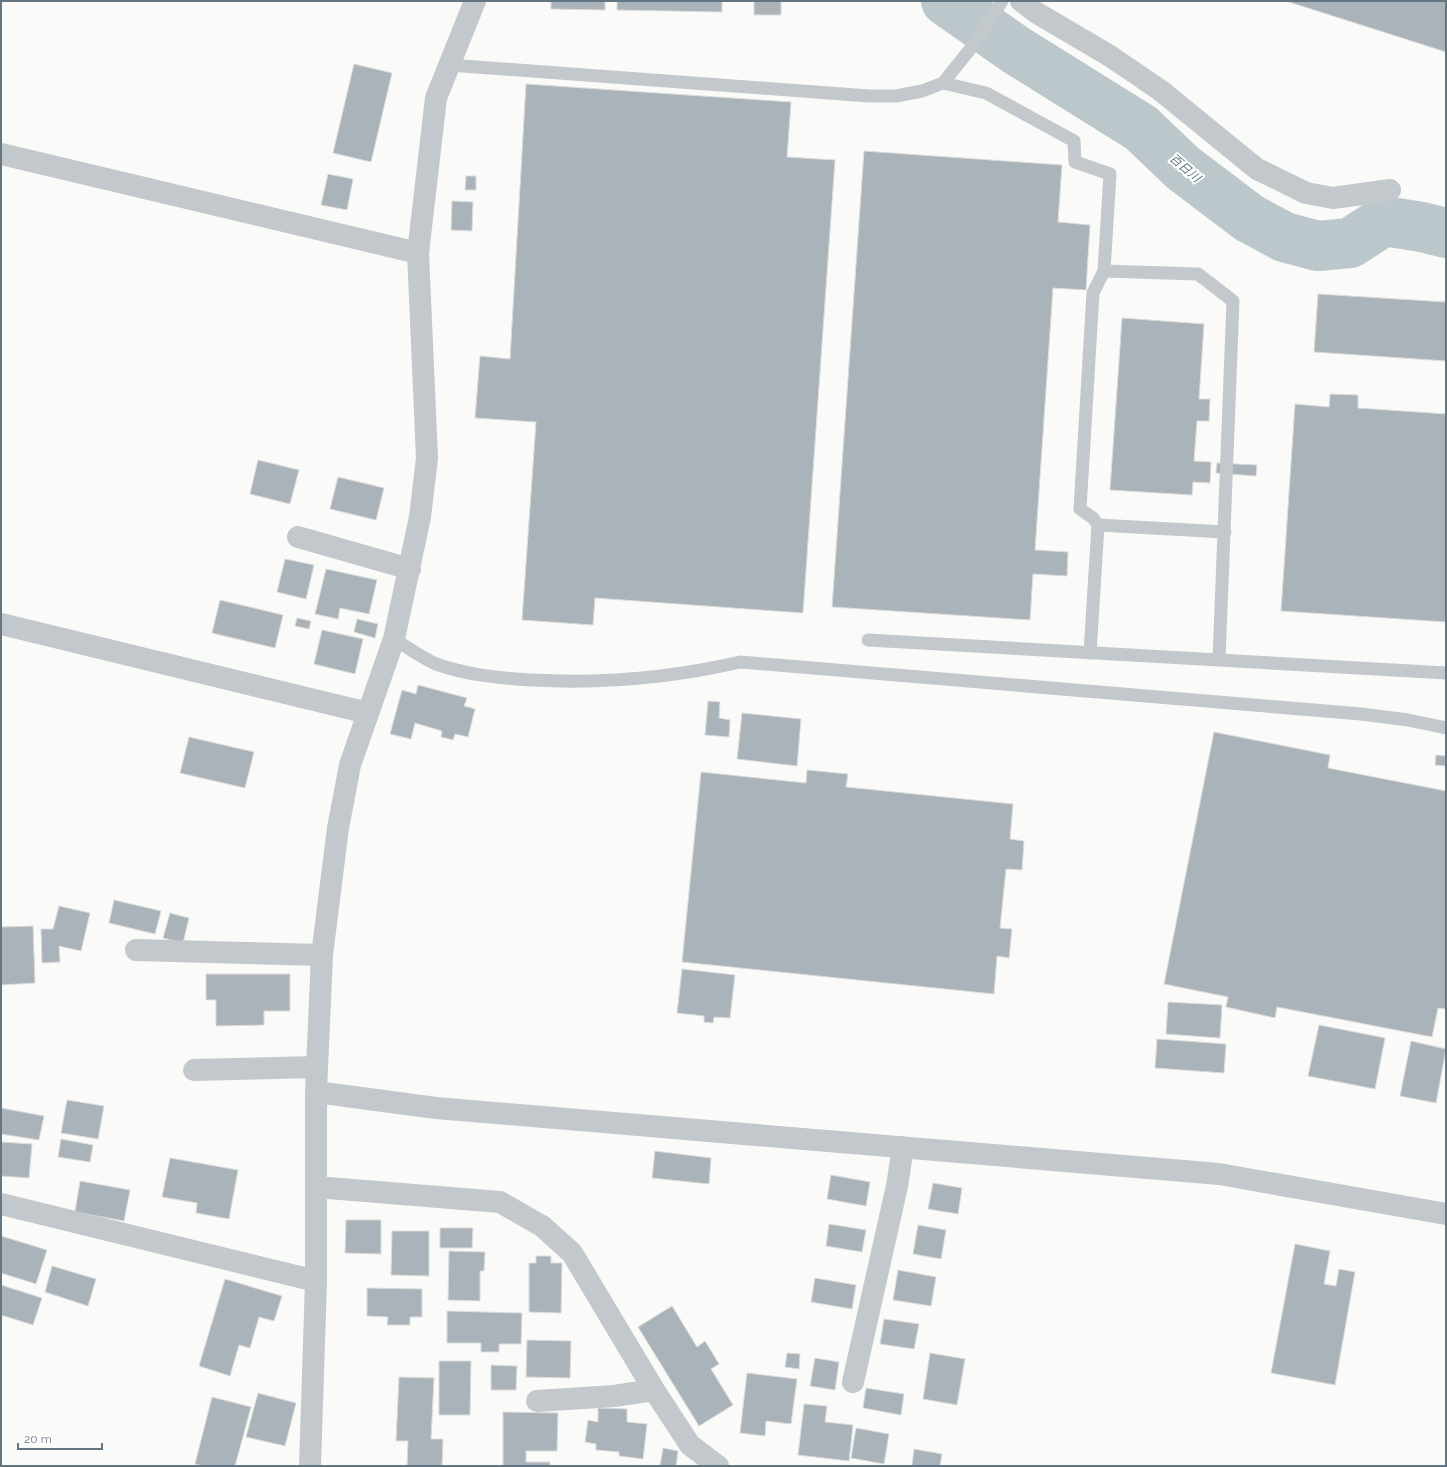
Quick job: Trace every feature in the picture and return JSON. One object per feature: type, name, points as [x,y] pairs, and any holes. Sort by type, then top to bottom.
[{"type":"street","points":[[310,1466],[316,1281],[316,1092],[322,956],[338,828],[350,765],[394,639],[420,517],[427,458],[418,254],[436,98],[475,1]]},
{"type":"street","points":[[1021,1],[1038,13],[1110,56],[1160,90],[1257,170],[1306,193],[1333,198],[1390,190]]},
{"type":"street","points":[[1,154],[418,254]]},
{"type":"street","points":[[298,537],[410,568]]},
{"type":"street","points":[[1,624],[368,713]]},
{"type":"street","points":[[136,950],[322,956]]},
{"type":"street","points":[[194,1070],[318,1066]]},
{"type":"street","points":[[316,1092],[436,1108],[1219,1174],[1446,1214]]},
{"type":"street","points":[[853,1382],[897,1186],[903,1147]]},
{"type":"street","points":[[316,1187],[500,1202],[542,1226],[572,1253],[654,1390],[690,1445],[718,1466]]},
{"type":"street","points":[[1,1204],[316,1281]]},
{"type":"street","points":[[537,1401],[614,1396],[654,1390]]},
{"type":"lane","points":[[449,65],[870,96],[896,96],[922,91],[944,83],[975,42],[1002,1]]},
{"type":"lane","points":[[944,83],[986,93],[1074,142],[1075,162],[1110,174],[1104,271],[1093,293],[1080,509],[1093,518],[1098,525],[1090,653]]},
{"type":"lane","points":[[1104,271],[1198,274],[1233,301],[1219,660]]},
{"type":"lane","points":[[1098,525],[1225,532]]},
{"type":"lane","points":[[394,639],[435,663],[488,677],[562,682],[636,679],[695,673],[740,662],[1361,714],[1408,720],[1446,728]]},
{"type":"lane","points":[[868,640],[1446,673]]},
{"type":"building","points":[[551,1],[605,1],[605,10],[551,9]]},
{"type":"building","points":[[617,1],[722,1],[722,12],[617,10]]},
{"type":"building","points":[[754,1],[781,1],[781,15],[754,15]]},
{"type":"building","points":[[1286,1],[1446,1],[1446,52]]},
{"type":"building","points":[[354,64],[392,73],[371,162],[333,153]]},
{"type":"building","points":[[526,84],[791,102],[787,157],[835,160],[803,613],[595,598],[593,625],[522,620],[536,422],[475,418],[480,356],[510,359]]},
{"type":"building","points":[[864,151],[1062,165],[1058,222],[1090,225],[1086,290],[1053,288],[1035,550],[1068,552],[1067,576],[1033,574],[1030,620],[832,607]]},
{"type":"building","points":[[328,174],[353,179],[347,210],[321,205]]},
{"type":"building","points":[[466,176],[476,176],[476,190],[465,190]]},
{"type":"building","points":[[452,201],[473,202],[472,231],[451,230]]},
{"type":"building","points":[[1318,294],[1446,302],[1446,361],[1314,352]]},
{"type":"building","points":[[1122,318],[1204,324],[1199,399],[1210,399],[1209,421],[1197,421],[1194,461],[1211,462],[1210,483],[1193,482],[1192,495],[1110,490]]},
{"type":"building","points":[[1330,394],[1358,395],[1358,408],[1446,414],[1446,622],[1281,611],[1295,404],[1329,407]]},
{"type":"building","points":[[258,460],[299,470],[290,504],[250,494]]},
{"type":"building","points":[[1217,463],[1257,465],[1256,476],[1216,473]]},
{"type":"building","points":[[338,477],[384,488],[376,520],[330,509]]},
{"type":"building","points":[[285,559],[314,565],[306,599],[277,592]]},
{"type":"building","points":[[326,569],[377,580],[369,614],[340,608],[338,619],[315,614]]},
{"type":"building","points":[[220,600],[283,615],[275,648],[212,633]]},
{"type":"building","points":[[297,618],[311,621],[309,629],[295,626]]},
{"type":"building","points":[[357,619],[378,624],[375,638],[354,632]]},
{"type":"building","points":[[322,630],[363,639],[355,674],[314,664]]},
{"type":"building","points":[[418,685],[467,698],[464,706],[475,709],[468,737],[455,734],[453,740],[441,737],[442,731],[415,723],[411,739],[390,734],[402,690],[416,694]]},
{"type":"building","points":[[708,701],[720,702],[719,718],[730,720],[729,737],[705,735]]},
{"type":"building","points":[[742,713],[801,719],[797,766],[737,759]]},
{"type":"building","points":[[1214,732],[1330,755],[1328,768],[1446,791],[1446,1005],[1445,1009],[1438,1008],[1432,1037],[1277,1007],[1275,1018],[1226,1007],[1228,997],[1164,984]]},
{"type":"building","points":[[189,737],[254,752],[245,788],[180,773]]},
{"type":"building","points":[[1436,755],[1446,756],[1446,766],[1435,765]]},
{"type":"building","points":[[807,770],[848,774],[846,787],[1013,804],[1010,839],[1024,841],[1022,870],[1006,869],[1000,928],[1012,929],[1009,958],[997,956],[994,994],[682,962],[701,772],[806,783]]},
{"type":"building","points":[[114,900],[161,911],[155,934],[109,923]]},
{"type":"building","points":[[59,906],[90,913],[81,951],[59,946],[60,962],[42,963],[41,929],[53,929]]},
{"type":"building","points":[[170,913],[189,918],[183,943],[163,938]]},
{"type":"building","points":[[33,926],[35,983],[1,985],[1,927]]},
{"type":"building","points":[[682,969],[735,975],[730,1018],[714,1017],[713,1023],[704,1022],[704,1016],[677,1013]]},
{"type":"building","points":[[206,974],[290,974],[290,1011],[264,1011],[264,1025],[216,1026],[216,1000],[206,1000]]},
{"type":"building","points":[[1168,1002],[1222,1005],[1220,1038],[1166,1034]]},
{"type":"building","points":[[1319,1025],[1385,1038],[1375,1089],[1308,1076]]},
{"type":"building","points":[[1157,1039],[1226,1044],[1224,1073],[1155,1068]]},
{"type":"building","points":[[1411,1041],[1446,1049],[1436,1103],[1400,1096]]},
{"type":"building","points":[[67,1100],[104,1106],[98,1139],[61,1133]]},
{"type":"building","points":[[1,1108],[44,1116],[39,1140],[1,1134]]},
{"type":"building","points":[[61,1139],[93,1145],[90,1162],[58,1157]]},
{"type":"building","points":[[1,1142],[32,1144],[29,1178],[1,1176]]},
{"type":"building","points":[[655,1151],[711,1158],[709,1184],[652,1178]]},
{"type":"building","points":[[170,1158],[238,1170],[229,1219],[196,1213],[197,1203],[162,1197]]},
{"type":"building","points":[[831,1175],[870,1182],[866,1206],[827,1199]]},
{"type":"building","points":[[80,1181],[130,1190],[124,1221],[75,1212]]},
{"type":"building","points":[[933,1183],[962,1188],[958,1214],[928,1209]]},
{"type":"building","points":[[346,1220],[381,1220],[381,1254],[345,1253]]},
{"type":"building","points":[[829,1224],[866,1230],[862,1252],[826,1246]]},
{"type":"building","points":[[918,1225],[946,1230],[941,1259],[913,1254]]},
{"type":"building","points":[[440,1228],[473,1228],[472,1248],[440,1248]]},
{"type":"building","points":[[392,1231],[429,1231],[429,1276],[391,1275]]},
{"type":"building","points":[[1,1236],[47,1250],[36,1284],[1,1273]]},
{"type":"building","points":[[1295,1244],[1330,1251],[1324,1284],[1336,1286],[1339,1269],[1355,1272],[1335,1385],[1271,1373]]},
{"type":"building","points":[[449,1251],[485,1252],[484,1271],[480,1271],[480,1301],[448,1300]]},
{"type":"building","points":[[536,1256],[551,1256],[551,1263],[562,1263],[561,1313],[529,1312],[529,1263],[536,1263]]},
{"type":"building","points":[[52,1266],[96,1279],[88,1306],[45,1292]]},
{"type":"building","points":[[898,1270],[936,1277],[931,1306],[893,1300]]},
{"type":"building","points":[[815,1278],[856,1285],[852,1309],[811,1302]]},
{"type":"building","points":[[225,1279],[282,1296],[274,1321],[259,1317],[250,1348],[239,1345],[230,1376],[199,1366]]},
{"type":"building","points":[[1,1285],[42,1298],[33,1325],[1,1315]]},
{"type":"building","points":[[367,1288],[422,1289],[422,1317],[410,1317],[410,1325],[387,1325],[388,1317],[367,1316]]},
{"type":"building","points":[[672,1306],[697,1347],[705,1341],[719,1364],[711,1369],[733,1405],[699,1426],[638,1327]]},
{"type":"building","points":[[447,1311],[522,1313],[521,1344],[499,1344],[499,1352],[481,1352],[481,1343],[447,1343]]},
{"type":"building","points":[[884,1319],[919,1324],[914,1349],[880,1344]]},
{"type":"building","points":[[527,1340],[571,1341],[570,1378],[526,1377]]},
{"type":"building","points":[[787,1353],[800,1354],[799,1369],[785,1367]]},
{"type":"building","points":[[930,1353],[965,1359],[957,1405],[923,1399]]},
{"type":"building","points":[[815,1358],[839,1362],[835,1390],[810,1386]]},
{"type":"building","points":[[439,1361],[471,1361],[470,1415],[439,1415]]},
{"type":"building","points":[[491,1365],[517,1366],[516,1390],[491,1390]]},
{"type":"building","points":[[747,1373],[797,1379],[791,1424],[766,1421],[765,1436],[740,1433]]},
{"type":"building","points":[[399,1377],[434,1378],[431,1439],[443,1439],[442,1466],[407,1466],[408,1441],[396,1441]]},
{"type":"building","points":[[866,1388],[904,1394],[901,1415],[863,1408]]},
{"type":"building","points":[[258,1393],[296,1403],[285,1446],[246,1437]]},
{"type":"building","points":[[212,1397],[251,1407],[235,1466],[204,1466],[195,1464]]},
{"type":"building","points":[[804,1404],[827,1406],[825,1422],[853,1425],[849,1461],[798,1455]]},
{"type":"building","points":[[598,1408],[627,1409],[627,1422],[647,1424],[643,1459],[619,1456],[619,1452],[596,1450],[596,1444],[585,1442],[588,1420],[598,1422]]},
{"type":"building","points":[[503,1412],[558,1413],[557,1451],[526,1451],[526,1462],[550,1462],[550,1466],[503,1466]]},
{"type":"building","points":[[856,1428],[889,1434],[884,1464],[851,1458]]},
{"type":"building","points":[[663,1448],[678,1451],[676,1466],[660,1466]]},
{"type":"building","points":[[914,1449],[942,1454],[940,1466],[912,1466]]},
{"type":"waterway","name":"百日川","points":[[946,1],[1016,50],[1141,128],[1183,168],[1249,218],[1284,237],[1318,246],[1350,243],[1384,221],[1422,227],[1446,233]]}]
